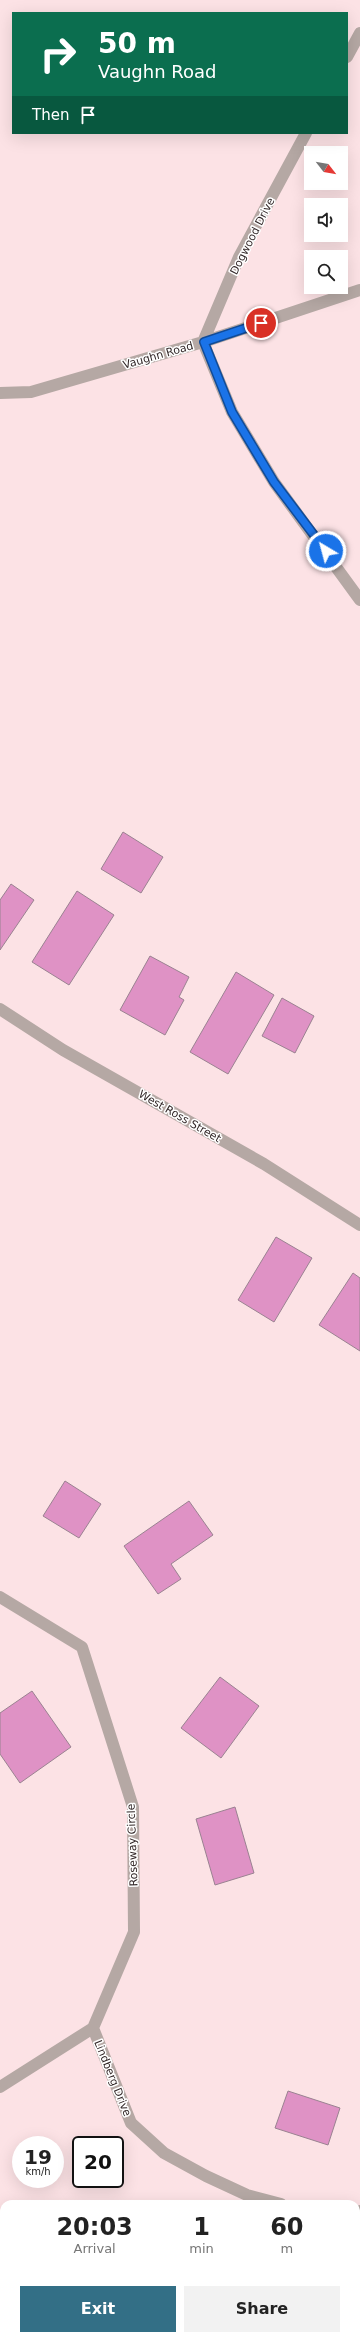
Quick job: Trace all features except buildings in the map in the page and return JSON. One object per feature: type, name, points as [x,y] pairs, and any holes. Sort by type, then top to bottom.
[{"type":"street","points":[[348,55],[360,33]]},
{"type":"street","name":"Dogwood Drive","points":[[204,342],[239,257],[305,134]]},
{"type":"street","name":"Vaughn Road","points":[[0,394],[31,392],[204,342],[360,290]]},
{"type":"street","points":[[204,342],[232,412],[271,476],[360,600]]},
{"type":"street","name":"West Ross Street","points":[[0,1009],[63,1050],[264,1164],[360,1225]]},
{"type":"street","name":"Roseway Circle","points":[[0,1597],[82,1647],[133,1806],[134,1932],[93,2028]]},
{"type":"street","points":[[0,2087],[93,2028]]},
{"type":"street","name":"Lindberg Drive","points":[[93,2028],[131,2123],[164,2153],[206,2176],[247,2195],[266,2200]]},
{"type":"route","points":[[261,323],[204,342],[232,412],[274,482],[326,551]]}]
